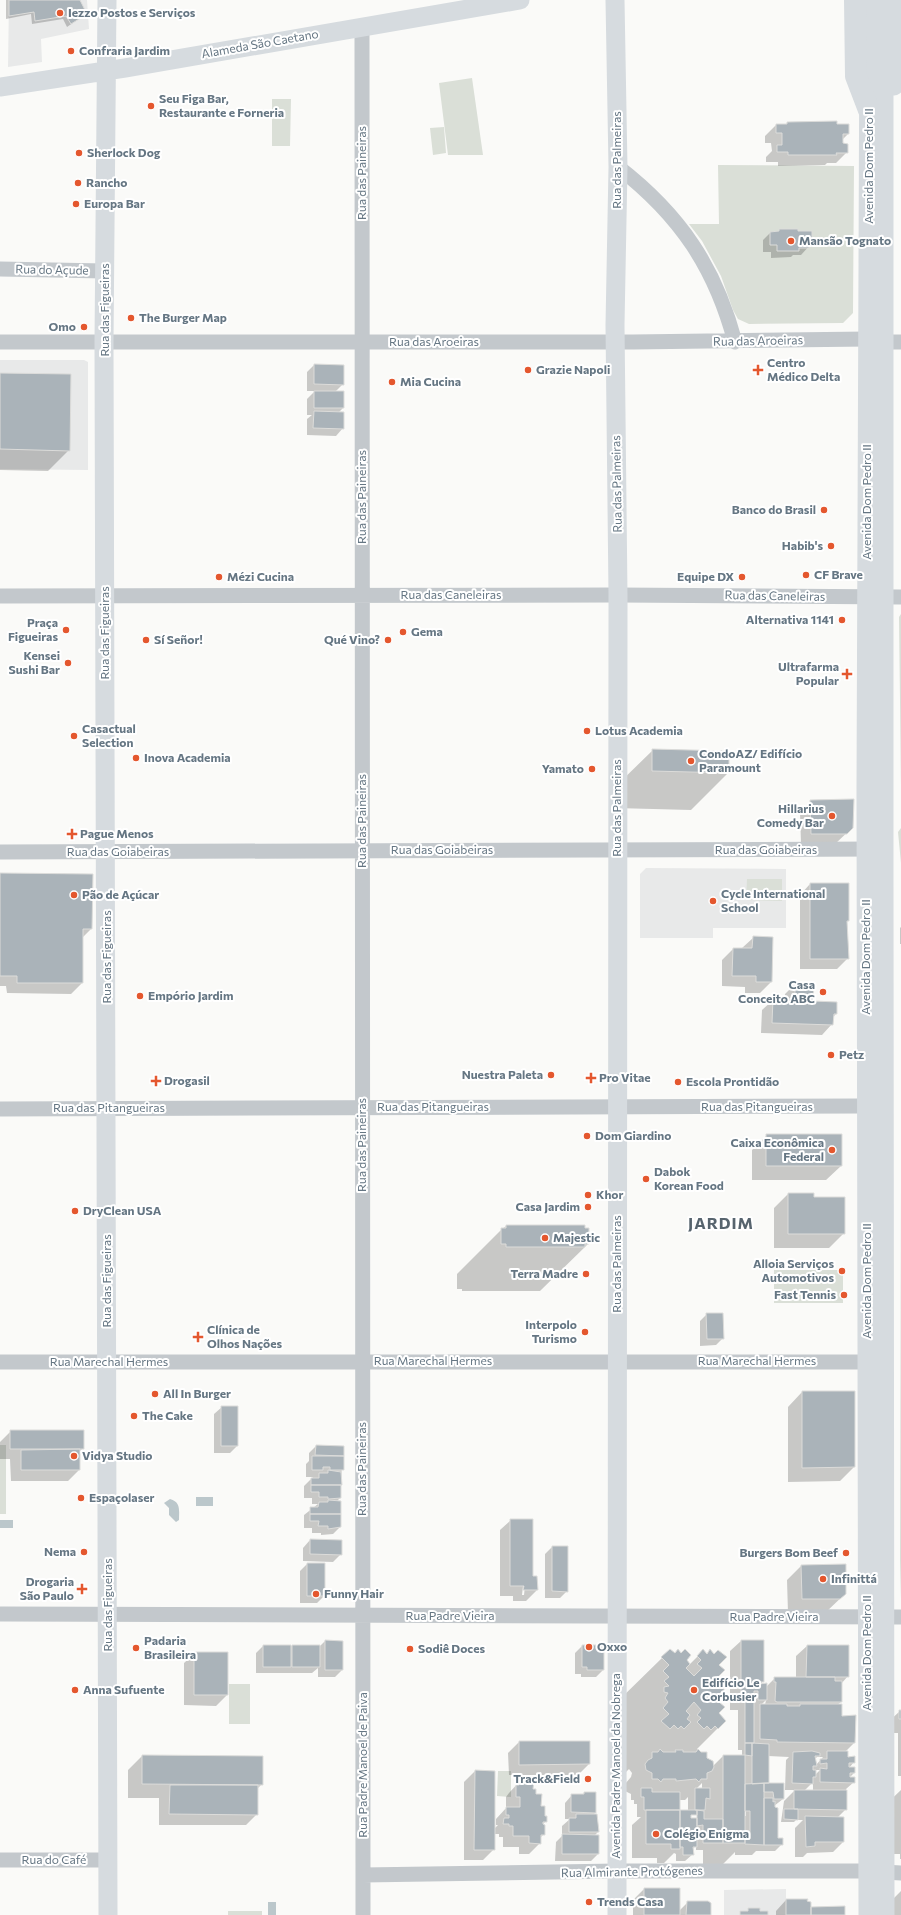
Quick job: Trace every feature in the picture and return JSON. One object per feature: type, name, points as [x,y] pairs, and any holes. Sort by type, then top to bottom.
[{"type":"highway","points":[[855,0],[856,76],[877,111]]},
{"type":"main road","name":"Rua das Figueiras","points":[[106,0],[104,342],[108,1915]]},
{"type":"main road","name":"Alameda São Caetano","points":[[0,87],[520,0]]},
{"type":"main road","name":"Rua das Palmeiras","points":[[615,0],[618,167],[616,342],[618,595],[616,1616]]},
{"type":"main road","name":"Avenida Dom Pedro II","points":[[869,0],[877,68]]},
{"type":"main road","name":"Avenida Dom Pedro II","points":[[884,0],[877,68],[884,341],[884,597],[866,1106],[867,1362],[884,1617]]},
{"type":"main road","points":[[877,111],[893,89],[897,72],[899,51],[899,0]]},
{"type":"main road","name":"Avenida Dom Pedro II","points":[[875,849],[884,1617],[885,1915]]},
{"type":"main road","name":"Avenida Padre Manoel da Nobrega","points":[[616,1616],[617,1915]]},
{"type":"main road","name":"Avenida Dom Pedro II","points":[[868,1915],[885,1872]]},
{"type":"street","name":"Rua das Paineiras","points":[[362,26],[362,1616]]},
{"type":"street","points":[[618,167],[649,191],[673,218],[695,247],[713,278],[735,342]]},
{"type":"street","name":"Rua do Açude","points":[[0,269],[105,271]]},
{"type":"street","name":"Rua das Aroeiras","points":[[0,342],[884,341]]},
{"type":"street","name":"Rua das Caneleiras","points":[[0,596],[618,595],[884,597]]},
{"type":"street","name":"Rua das Goiabeiras","points":[[0,852],[875,849]]},
{"type":"street","name":"Rua das Pitangueiras","points":[[0,1109],[866,1106]]},
{"type":"street","name":"Rua Marechal Hermes","points":[[0,1362],[867,1362]]},
{"type":"street","name":"Rua Padre Vieira","points":[[0,1614],[884,1617]]},
{"type":"street","name":"Rua Padre Manoel de Paiva","points":[[362,1616],[363,1915]]},
{"type":"street","name":"Rua do Café","points":[[0,1860],[108,1860]]},
{"type":"street","name":"Rua Almirante Protógenes","points":[[363,1875],[617,1871],[885,1872]]},
{"type":"shaded area","points":[[9,0],[87,0],[89,29],[41,39],[42,62],[8,67]]},
{"type":"shaded area","points":[[472,78],[483,155],[448,155],[439,83]]},
{"type":"shaded area","points":[[272,99],[291,99],[290,146],[272,146]]},
{"type":"shaded area","points":[[444,127],[446,153],[433,155],[430,128]]},
{"type":"shaded area","points":[[718,165],[854,166],[853,313],[843,323],[749,324],[738,319],[733,310],[721,276],[702,241],[689,224],[719,224]]},
{"type":"shaded area","points":[[0,360],[84,360],[88,362],[88,470],[0,469]]},
{"type":"shaded area","points":[[901,614],[901,785],[899,617]]},
{"type":"shaded area","points":[[901,828],[901,863],[898,832]]},
{"type":"shaded area","name":"Cycle International School","points":[[646,868],[786,869],[786,928],[713,928],[713,938],[640,938],[640,874]]},
{"type":"shaded area","points":[[747,879],[782,879],[782,901],[746,900]]},
{"type":"shaded area","points":[[901,1184],[901,1599],[900,1560]]},
{"type":"shaded area","points":[[774,1270],[843,1270],[843,1303],[774,1303]]},
{"type":"shaded area","points":[[0,1445],[6,1445],[6,1514],[0,1514]]},
{"type":"shaded area","points":[[196,1497],[213,1497],[213,1506],[196,1506]]},
{"type":"shaded area","points":[[170,1499],[174,1500],[179,1507],[179,1520],[176,1522],[169,1515],[169,1508],[164,1503]]},
{"type":"shaded area","points":[[0,1520],[13,1520],[13,1528],[0,1528]]},
{"type":"shaded area","points":[[229,1684],[250,1684],[250,1724],[229,1724]]},
{"type":"shaded area","points":[[498,1771],[511,1771],[511,1797],[497,1796]]},
{"type":"shaded area","points":[[786,1889],[786,1915],[724,1915],[724,1890]]},
{"type":"shaded area","points":[[268,1902],[276,1902],[276,1915],[268,1915]]},
{"type":"shaded area","points":[[228,1911],[262,1911],[262,1915],[228,1915]]},
{"type":"building","name":"Iezzo Postos e Serviços","points":[[9,0],[80,0],[87,14],[71,24],[66,16],[35,21],[34,12],[9,16]]},
{"type":"building","points":[[837,121],[837,124],[849,124],[849,134],[843,134],[843,143],[848,144],[848,153],[836,153],[837,155],[788,155],[788,152],[777,152],[777,145],[782,145],[782,133],[776,133],[776,124],[787,124],[787,122]]},
{"type":"building","name":"Mansão Tognato","points":[[779,229],[812,231],[812,244],[809,244],[809,248],[799,248],[799,251],[777,251],[777,245],[770,245],[770,232],[779,231]]},
{"type":"building","points":[[314,364],[344,365],[344,385],[314,384]]},
{"type":"building","points":[[0,373],[71,374],[70,451],[0,449]]},
{"type":"building","points":[[314,391],[344,391],[344,408],[314,408]]},
{"type":"building","points":[[314,411],[344,412],[344,429],[313,428]]},
{"type":"building","name":"CondoAZ/ Edifício Paramount","points":[[652,749],[729,751],[729,773],[652,771]]},
{"type":"building","name":"Hillarius Comedy Bar","points":[[854,799],[853,828],[847,834],[811,834],[810,800]]},
{"type":"building","points":[[0,873],[93,874],[92,929],[83,929],[83,983],[17,983],[17,976],[0,976]]},
{"type":"building","points":[[810,883],[849,883],[849,921],[847,921],[849,959],[810,959]]},
{"type":"building","points":[[753,936],[773,937],[772,982],[756,982],[756,976],[732,976],[733,948],[752,948]]},
{"type":"building","points":[[795,983],[814,983],[813,1001],[837,1002],[837,1014],[834,1014],[833,1025],[772,1023],[773,999],[795,999]]},
{"type":"building","points":[[766,1134],[842,1134],[842,1166],[766,1166]]},
{"type":"building","points":[[788,1193],[814,1193],[814,1197],[845,1197],[845,1234],[788,1234]]},
{"type":"building","name":"Majestic","points":[[506,1225],[585,1225],[585,1228],[589,1228],[589,1244],[585,1244],[585,1247],[506,1247],[506,1244],[501,1244],[501,1228],[506,1228]]},
{"type":"building","points":[[706,1313],[723,1313],[724,1339],[707,1339]]},
{"type":"building","points":[[802,1391],[855,1391],[855,1467],[802,1468]]},
{"type":"building","points":[[221,1406],[238,1406],[238,1446],[221,1446]]},
{"type":"building","points":[[10,1430],[84,1430],[84,1449],[10,1449]]},
{"type":"building","points":[[316,1445],[344,1446],[344,1456],[315,1455]]},
{"type":"building","points":[[80,1449],[80,1470],[21,1470],[21,1450]]},
{"type":"building","points":[[312,1456],[344,1456],[344,1470],[330,1470],[330,1467],[323,1467],[323,1470],[312,1470]]},
{"type":"building","points":[[328,1470],[341,1472],[342,1485],[311,1485],[311,1478],[319,1478],[319,1473],[328,1473]]},
{"type":"building","points":[[311,1485],[341,1485],[341,1498],[328,1499],[328,1497],[319,1497],[319,1492],[311,1492]]},
{"type":"building","points":[[328,1500],[341,1501],[341,1514],[310,1514],[310,1507],[318,1507],[319,1502],[328,1502]]},
{"type":"building","points":[[310,1514],[341,1514],[341,1527],[328,1529],[328,1526],[318,1526],[319,1521],[310,1521]]},
{"type":"building","points":[[510,1519],[533,1519],[533,1576],[537,1576],[538,1590],[523,1590],[524,1586],[510,1586]]},
{"type":"building","points":[[310,1539],[342,1540],[342,1555],[310,1554]]},
{"type":"building","points":[[552,1546],[568,1546],[568,1592],[552,1591]]},
{"type":"building","points":[[307,1563],[325,1563],[325,1596],[307,1596]]},
{"type":"building","name":"Infinittá","points":[[846,1564],[846,1594],[840,1599],[802,1599],[801,1565]]},
{"type":"building","points":[[325,1640],[343,1641],[343,1670],[325,1670]]},
{"type":"building","points":[[741,1640],[764,1640],[764,1682],[759,1682],[759,1684],[767,1683],[767,1700],[758,1700],[758,1691],[754,1691],[754,1700],[741,1700]]},
{"type":"building","points":[[263,1645],[291,1645],[291,1667],[263,1667]]},
{"type":"building","points":[[292,1645],[320,1645],[320,1667],[292,1667]]},
{"type":"building","points":[[582,1645],[604,1645],[604,1670],[587,1670],[587,1667],[582,1667]]},
{"type":"building","points":[[807,1645],[849,1645],[849,1677],[806,1677]]},
{"type":"building","name":"Edifício Le Corbusier","points":[[670,1649],[675,1653],[678,1649],[681,1653],[685,1649],[691,1655],[687,1660],[690,1664],[686,1668],[694,1676],[702,1668],[697,1664],[701,1660],[697,1656],[703,1649],[707,1654],[710,1649],[714,1654],[718,1650],[727,1657],[719,1665],[725,1670],[718,1677],[723,1681],[720,1685],[724,1686],[724,1691],[720,1693],[724,1697],[719,1702],[725,1707],[719,1713],[726,1721],[718,1729],[715,1726],[711,1730],[707,1726],[704,1729],[697,1722],[701,1718],[697,1715],[701,1710],[694,1702],[686,1711],[690,1715],[687,1719],[691,1722],[684,1729],[681,1726],[678,1729],[674,1725],[670,1729],[661,1721],[669,1714],[663,1708],[668,1702],[665,1698],[668,1693],[664,1692],[664,1687],[669,1686],[664,1681],[669,1677],[663,1671],[669,1665],[661,1657]]},
{"type":"building","points":[[194,1652],[228,1652],[228,1695],[194,1695]]},
{"type":"building","points":[[774,1677],[835,1677],[835,1681],[842,1681],[842,1702],[777,1702],[775,1701],[776,1682],[774,1682]]},
{"type":"building","points":[[745,1700],[754,1700],[754,1743],[745,1743]]},
{"type":"building","points":[[760,1704],[787,1704],[787,1706],[800,1706],[800,1704],[842,1704],[842,1716],[856,1715],[855,1743],[777,1742],[777,1740],[760,1739]]},
{"type":"building","points":[[899,1710],[901,1710],[901,1719],[899,1719]]},
{"type":"building","points":[[519,1741],[590,1741],[590,1764],[519,1765]]},
{"type":"building","points":[[745,1743],[752,1743],[752,1756],[745,1755]]},
{"type":"building","points":[[752,1743],[769,1744],[769,1783],[752,1784]]},
{"type":"building","points":[[660,1749],[663,1752],[676,1752],[675,1750],[683,1750],[683,1752],[696,1752],[698,1749],[701,1752],[707,1752],[707,1758],[713,1761],[714,1767],[712,1771],[707,1773],[707,1779],[701,1779],[699,1782],[696,1779],[676,1781],[676,1779],[663,1779],[661,1782],[658,1779],[652,1779],[652,1773],[646,1770],[645,1764],[652,1758],[652,1752],[658,1752]]},
{"type":"building","points":[[812,1751],[820,1753],[820,1756],[815,1756],[817,1766],[813,1766],[813,1770],[816,1770],[816,1777],[813,1777],[813,1784],[792,1783],[793,1752]]},
{"type":"building","points":[[827,1751],[848,1751],[848,1757],[855,1756],[855,1763],[849,1763],[849,1767],[855,1767],[855,1773],[850,1773],[850,1777],[855,1777],[855,1783],[820,1782],[820,1768],[827,1769],[827,1763],[820,1764],[820,1759],[827,1759]]},
{"type":"building","points":[[142,1755],[263,1756],[263,1785],[142,1784]]},
{"type":"building","points":[[723,1755],[745,1755],[745,1843],[723,1843]]},
{"type":"building","points":[[475,1770],[495,1771],[495,1850],[474,1850]]},
{"type":"building","points":[[519,1781],[534,1781],[533,1789],[536,1789],[536,1794],[542,1794],[541,1806],[545,1806],[545,1816],[547,1816],[547,1822],[543,1822],[545,1825],[545,1835],[541,1835],[541,1844],[529,1843],[529,1836],[513,1836],[513,1826],[503,1824],[504,1818],[509,1818],[509,1815],[506,1815],[506,1807],[520,1807],[520,1797],[516,1797],[516,1785],[519,1785]]},
{"type":"building","points":[[764,1783],[764,1845],[745,1844],[745,1839],[750,1839],[750,1811],[745,1811],[745,1784]]},
{"type":"building","points":[[764,1783],[784,1783],[784,1799],[774,1799],[773,1792],[764,1792]]},
{"type":"building","points":[[170,1785],[258,1785],[258,1815],[169,1814]]},
{"type":"building","points":[[641,1788],[652,1788],[652,1792],[680,1792],[680,1810],[644,1810],[644,1797],[641,1797]]},
{"type":"building","points":[[695,1788],[710,1788],[710,1799],[706,1798],[705,1810],[695,1810]]},
{"type":"building","points":[[794,1790],[847,1790],[847,1810],[794,1809]]},
{"type":"building","points":[[584,1792],[596,1792],[596,1813],[571,1812],[571,1794],[584,1794]]},
{"type":"building","points":[[764,1798],[773,1798],[773,1802],[775,1801],[775,1807],[778,1808],[778,1838],[783,1838],[783,1845],[764,1845]]},
{"type":"building","points":[[784,1809],[798,1809],[798,1820],[784,1819]]},
{"type":"building","points":[[646,1810],[680,1810],[680,1849],[671,1849],[671,1844],[646,1844]]},
{"type":"building","points":[[680,1810],[697,1810],[697,1815],[691,1815],[691,1818],[697,1818],[697,1847],[693,1847],[694,1855],[683,1855],[683,1847],[680,1847]]},
{"type":"building","points":[[697,1810],[704,1811],[704,1819],[723,1819],[723,1843],[703,1843],[703,1825],[697,1826]]},
{"type":"building","points":[[576,1814],[597,1814],[599,1832],[569,1832],[569,1818],[576,1818]]},
{"type":"building","points":[[805,1816],[844,1817],[844,1842],[815,1842],[815,1846],[806,1847]]},
{"type":"building","points":[[562,1834],[599,1835],[599,1854],[562,1854]]},
{"type":"building","points":[[644,1888],[680,1888],[680,1915],[644,1915]]},
{"type":"building","points":[[786,1899],[808,1899],[807,1901],[811,1902],[811,1915],[786,1915]]},
{"type":"building","points":[[687,1901],[708,1901],[711,1903],[711,1915],[686,1915]]},
{"type":"building","points":[[845,1906],[845,1915],[811,1915],[811,1907]]},
{"type":"building","points":[[748,1908],[760,1908],[760,1911],[768,1911],[768,1915],[740,1915],[740,1911],[748,1911]]},
{"type":"place","name":"Iezzo Postos e Serviços","points":[[60,13]]},
{"type":"place","name":"Confraria Jardim","points":[[71,51]]},
{"type":"place","name":"Seu Figa Bar, Restaurante e Forneria","points":[[151,106]]},
{"type":"place","name":"Sherlock Dog","points":[[79,153]]},
{"type":"place","name":"Rancho","points":[[78,183]]},
{"type":"place","name":"Europa Bar","points":[[76,204]]},
{"type":"place","name":"Mansão Tognato","points":[[791,241]]},
{"type":"place","name":"The Burger Map","points":[[131,318]]},
{"type":"place","name":"Omo","points":[[84,327]]},
{"type":"place","name":"Grazie Napoli","points":[[528,370]]},
{"type":"place","name":"Centro Médico Delta","points":[[758,370]]},
{"type":"place","name":"Mia Cucina","points":[[392,382]]},
{"type":"place","name":"Banco do Brasil","points":[[824,510]]},
{"type":"place","name":"Habib's","points":[[831,546]]},
{"type":"place","name":"CF Brave","points":[[806,575]]},
{"type":"place","name":"Mézi Cucina","points":[[219,577]]},
{"type":"place","name":"Equipe DX","points":[[742,577]]},
{"type":"place","name":"Alternativa 1141","points":[[842,620]]},
{"type":"place","name":"Praça Figueiras","points":[[66,630]]},
{"type":"place","name":"Gema","points":[[403,632]]},
{"type":"place","name":"Sí Señor!","points":[[146,640]]},
{"type":"place","name":"Qué Vino?","points":[[388,640]]},
{"type":"place","name":"Kensei Sushi Bar","points":[[68,663]]},
{"type":"place","name":"Ultrafarma Popular","points":[[847,674]]},
{"type":"place","name":"Lotus Academia","points":[[587,731]]},
{"type":"place","name":"Casactual Selection","points":[[74,736]]},
{"type":"place","name":"Inova Academia","points":[[136,758]]},
{"type":"place","name":"CondoAZ/ Edifício Paramount","points":[[691,761]]},
{"type":"place","name":"Yamato","points":[[592,769]]},
{"type":"place","name":"Hillarius Comedy Bar","points":[[832,816]]},
{"type":"place","name":"Pague Menos","points":[[72,834]]},
{"type":"place","name":"Pão de Açúcar","points":[[74,895]]},
{"type":"place","name":"Cycle International School","points":[[713,901]]},
{"type":"place","name":"Casa Conceito ABC","points":[[823,992]]},
{"type":"place","name":"Empório Jardim","points":[[140,996]]},
{"type":"place","name":"Petz","points":[[831,1055]]},
{"type":"place","name":"Nuestra Paleta","points":[[551,1075]]},
{"type":"place","name":"Pro Vitae","points":[[591,1078]]},
{"type":"place","name":"Drogasil","points":[[156,1081]]},
{"type":"place","name":"Escola Prontidão","points":[[678,1082]]},
{"type":"place","name":"Dom Giardino","points":[[587,1136]]},
{"type":"place","name":"Caixa Econômica Federal","points":[[832,1150]]},
{"type":"place","name":"Dabok Korean Food","points":[[646,1179]]},
{"type":"place","name":"Khor","points":[[588,1195]]},
{"type":"place","name":"Casa Jardim","points":[[588,1207]]},
{"type":"place","name":"DryClean USA","points":[[75,1211]]},
{"type":"place","name":"Majestic","points":[[545,1238]]},
{"type":"place","name":"Alloia Serviços Automotivos","points":[[842,1271]]},
{"type":"place","name":"Terra Madre","points":[[586,1274]]},
{"type":"place","name":"Fast Tennis","points":[[844,1295]]},
{"type":"place","name":"Interpolo Turismo","points":[[585,1332]]},
{"type":"place","name":"Clínica de Olhos Nações","points":[[198,1337]]},
{"type":"place","name":"All In Burger","points":[[155,1394]]},
{"type":"place","name":"The Cake","points":[[134,1416]]},
{"type":"place","name":"Vidya Studio","points":[[74,1456]]},
{"type":"place","name":"Espaçolaser","points":[[81,1498]]},
{"type":"place","name":"Nema","points":[[84,1552]]},
{"type":"place","name":"Burgers Bom Beef","points":[[846,1553]]},
{"type":"place","name":"Infinittá","points":[[823,1579]]},
{"type":"place","name":"Drogaria São Paulo","points":[[82,1589]]},
{"type":"place","name":"Funny Hair","points":[[316,1594]]},
{"type":"place","name":"Oxxo","points":[[589,1647]]},
{"type":"place","name":"Padaria Brasileira","points":[[136,1648]]},
{"type":"place","name":"Sodiê Doces","points":[[410,1649]]},
{"type":"place","name":"Anna Sufuente","points":[[75,1690]]},
{"type":"place","name":"Edifício Le Corbusier","points":[[694,1690]]},
{"type":"place","name":"Track&Field","points":[[588,1779]]},
{"type":"place","name":"Colégio Enigma","points":[[656,1834]]},
{"type":"place","name":"Trends Casa","points":[[589,1902]]},
{"type":"district","name":"JARDIM","points":[[721,1223]]}]
